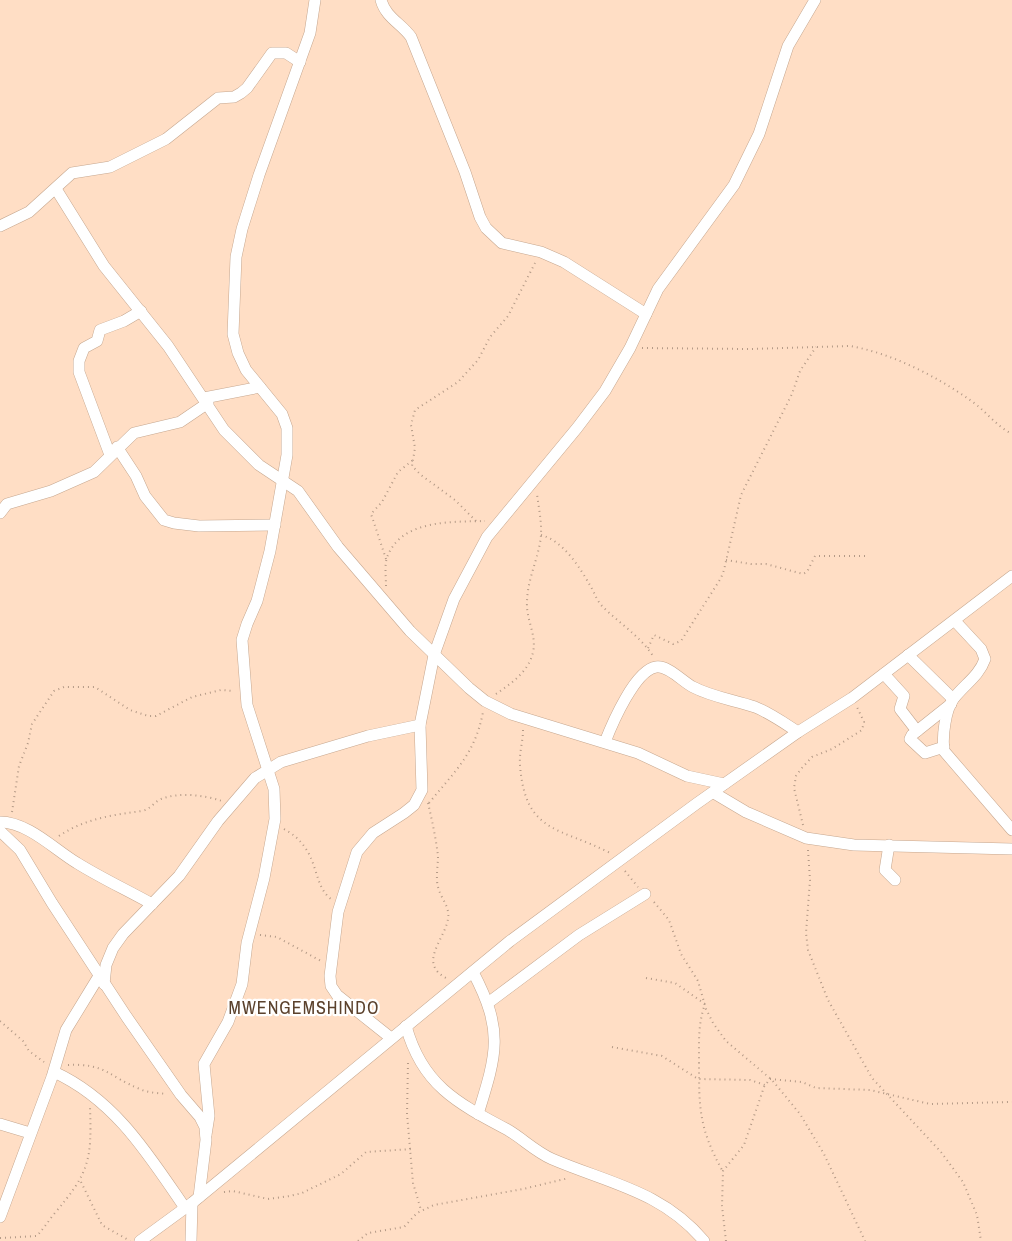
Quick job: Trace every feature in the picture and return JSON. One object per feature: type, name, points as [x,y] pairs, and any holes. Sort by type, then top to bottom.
[{"type":"street","points":[[191,1241],[192,1203],[209,1116],[204,1064],[228,1022],[238,997],[244,973],[247,942],[275,825],[274,789],[250,721],[245,695],[242,640],[262,585],[275,525],[287,455],[287,428],[282,414],[246,370],[238,353],[233,334],[236,257],[242,229],[259,175],[310,33],[315,0]]},
{"type":"street","points":[[381,0],[388,17],[406,30],[411,37],[465,172],[480,217],[486,228],[502,243],[541,252],[575,268],[646,314]]},
{"type":"street","points":[[390,1038],[337,995],[331,986],[331,966],[341,904],[362,844],[373,833],[404,814],[414,804],[422,790],[420,725],[434,655],[454,599],[487,537],[595,406],[630,348],[666,276],[716,210],[741,172],[765,117],[788,46],[815,0]]},
{"type":"street","points":[[2,224],[29,212],[72,173],[103,170],[166,139],[218,98],[234,97],[241,93],[247,88],[272,53],[286,53],[300,62]]},
{"type":"street","points":[[56,189],[104,266],[141,311],[206,401],[216,420],[259,465],[298,491],[355,568],[410,631],[434,655],[486,701],[524,718],[605,742],[638,754],[687,776],[724,784]]},
{"type":"street","points":[[141,311],[124,321],[100,330],[97,341],[84,348],[79,361],[79,372],[113,451],[136,476],[145,496],[164,520],[199,526],[275,525]]},
{"type":"street","points":[[0,514],[6,504],[51,491],[94,472],[113,451],[140,430],[180,422],[206,401],[260,387]]},
{"type":"street","points":[[140,1241],[192,1203],[390,1038],[473,972],[618,861],[798,732],[852,698],[1012,576]]},
{"type":"street","points":[[944,747],[927,753],[923,752],[910,740],[917,731],[952,702],[974,678],[985,659],[981,649],[955,621]]},
{"type":"street","points":[[908,655],[952,702]]},
{"type":"street","points":[[605,742],[615,718],[638,681],[649,670],[663,668],[694,688],[756,708],[798,732]]},
{"type":"street","points":[[884,674],[904,696],[900,709],[917,731]]},
{"type":"street","points":[[952,702],[944,747],[947,756],[1012,830]]},
{"type":"street","points":[[0,1217],[54,1072],[66,1030],[102,980],[113,948],[123,934],[179,876],[231,804],[255,778],[268,768],[281,762],[368,736],[420,725]]},
{"type":"street","points":[[714,792],[746,812],[806,838],[854,845],[1012,849]]},
{"type":"street","points":[[5,823],[34,834],[79,864],[152,904]]},
{"type":"street","points":[[0,831],[20,850],[102,980],[181,1095],[200,1117],[206,1135]]},
{"type":"street","points":[[889,845],[885,870],[896,880]]},
{"type":"street","points":[[488,1003],[585,930],[645,894]]},
{"type":"street","points":[[473,972],[488,1003],[494,1027],[495,1049],[478,1114]]},
{"type":"street","points":[[406,1026],[411,1044],[423,1068],[437,1084],[478,1114],[508,1130],[544,1155],[628,1186],[655,1201],[677,1215],[704,1241]]},
{"type":"street","points":[[54,1072],[89,1092],[119,1117],[192,1203]]},
{"type":"street","points":[[0,1124],[30,1133]]},
{"type":"path","points":[[476,521],[455,500],[415,470],[413,460],[415,448],[410,425],[415,410],[458,382],[478,360],[490,337],[508,316],[541,252]]},
{"type":"path","points":[[648,648],[654,635],[677,644],[685,636],[721,578],[741,495],[792,394],[800,371],[816,347]]},
{"type":"path","points":[[630,348],[861,348],[906,365],[948,386],[970,400],[1012,434]]},
{"type":"path","points":[[387,561],[371,514],[382,502],[398,472],[413,460]]},
{"type":"path","points":[[428,804],[468,754],[479,733],[486,701],[522,673],[533,652],[534,640],[527,615],[527,594],[541,535],[537,492]]},
{"type":"path","points":[[386,587],[387,555],[406,534],[416,528],[500,520]]},
{"type":"path","points":[[541,535],[556,542],[567,552],[590,585],[601,606],[648,648],[663,668]]},
{"type":"path","points":[[726,560],[766,564],[803,574],[807,572],[815,556],[866,556]]},
{"type":"path","points":[[5,823],[32,724],[54,691],[64,687],[95,687],[130,710],[148,716],[156,716],[192,697],[209,692],[232,690],[245,695]]},
{"type":"path","points":[[852,698],[864,722],[862,730],[832,749],[812,757],[796,776],[794,788],[806,838],[810,872],[806,934],[808,950],[840,1025],[872,1078],[916,1124],[963,1182],[977,1215],[981,1241]]},
{"type":"path","points":[[524,718],[520,764],[528,804],[546,825],[618,861],[645,894],[662,908],[669,920],[681,954],[701,988],[704,1004],[713,1023],[726,1041],[770,1079],[800,1114],[811,1132],[865,1241]]},
{"type":"path","points":[[422,790],[428,804],[438,855],[437,885],[448,910],[444,931],[431,960],[435,970],[458,984]]},
{"type":"path","points":[[45,842],[80,824],[123,812],[146,810],[158,800],[174,796],[199,796],[231,804]]},
{"type":"path","points":[[275,825],[291,832],[305,844],[313,859],[324,891],[330,898],[341,904]]},
{"type":"path","points":[[247,942],[258,935],[277,937],[331,966]]},
{"type":"path","points":[[646,978],[675,983],[704,1004]]},
{"type":"path","points":[[704,1004],[698,1030],[698,1079],[701,1116],[712,1151],[723,1171],[722,1206],[726,1241]]},
{"type":"path","points":[[0,1022],[23,1041],[29,1051],[42,1059],[54,1072],[94,1066],[106,1070],[141,1090],[181,1095]]},
{"type":"path","points":[[411,1044],[408,1060],[407,1097],[414,1183],[421,1210]]},
{"type":"path","points":[[612,1048],[662,1056],[698,1079],[750,1080],[766,1085]]},
{"type":"path","points":[[770,1079],[802,1082],[816,1088],[844,1087],[884,1092],[930,1104],[1012,1102]]},
{"type":"path","points":[[723,1171],[744,1145],[766,1085],[770,1079]]},
{"type":"path","points":[[0,1238],[37,1236],[81,1182],[88,1162],[91,1142],[89,1092]]},
{"type":"path","points":[[220,1195],[232,1191],[268,1199],[290,1196],[302,1193],[341,1174],[366,1152],[412,1149]]},
{"type":"path","points":[[358,1241],[368,1233],[404,1227],[421,1210],[447,1202],[523,1189],[590,1173]]},
{"type":"path","points":[[81,1182],[102,1225],[130,1241]]},
{"type":"district","name":"MWENGEMSHINDO","points":[[304,1007]]}]
